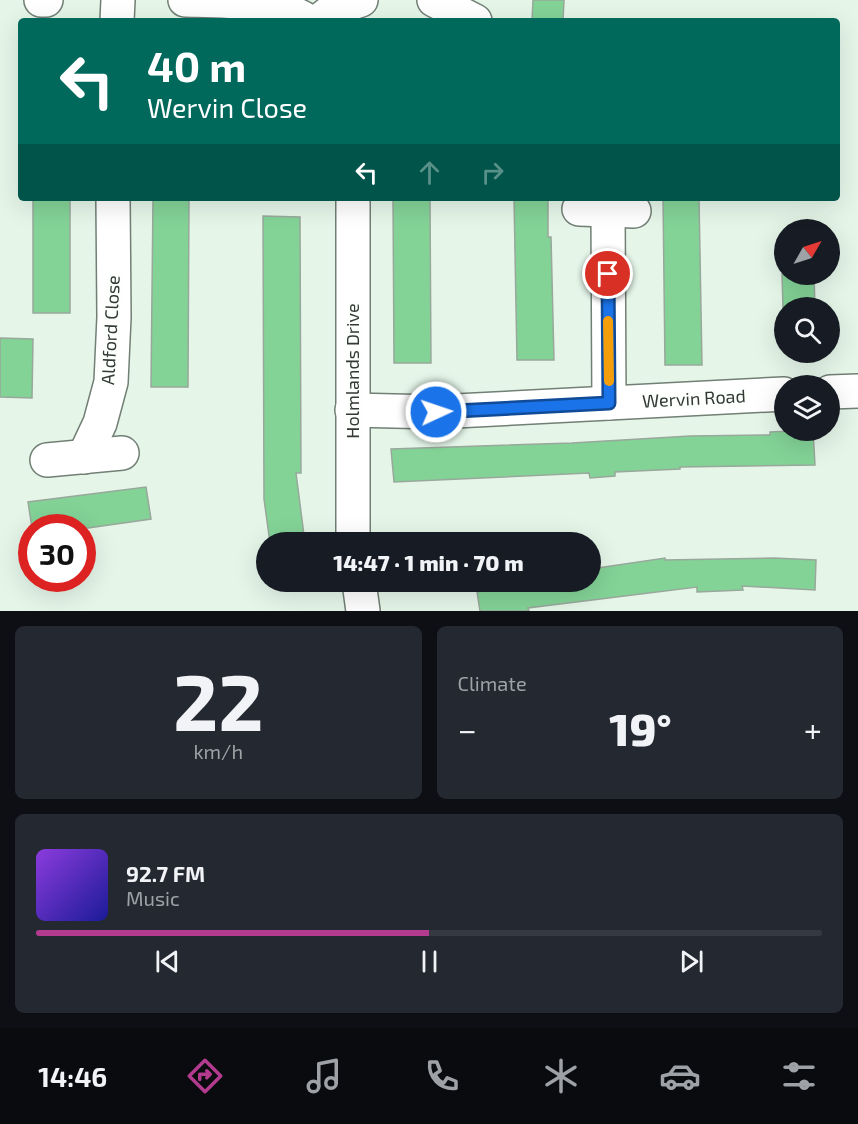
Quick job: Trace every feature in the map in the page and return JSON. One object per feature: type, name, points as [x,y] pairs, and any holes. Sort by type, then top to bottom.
[{"type":"street","points":[[117,18],[118,0]]},
{"type":"street","points":[[185,0],[270,4],[300,14],[305,18]]},
{"type":"street","points":[[323,18],[334,9],[361,0]]},
{"type":"street","points":[[434,0],[469,18]]},
{"type":"street","name":"Aldford Close","points":[[84,457],[99,423],[111,382],[114,317],[113,201]]},
{"type":"street","name":"Holmlands Drive","points":[[353,201],[353,532]]},
{"type":"street","points":[[607,210],[609,403]]},
{"type":"street","points":[[840,392],[858,391]]},
{"type":"street","name":"Wervin Road","points":[[352,410],[436,412],[774,395]]},
{"type":"street","points":[[47,460],[122,453]]},
{"type":"street","points":[[360,592],[363,611]]},
{"type":"building","points":[[533,0],[564,0],[563,18],[532,18]]},
{"type":"building","points":[[33,201],[70,201],[70,313],[33,313]]},
{"type":"building","points":[[153,201],[189,201],[188,387],[151,387]]},
{"type":"building","points":[[393,201],[430,201],[431,363],[394,363]]},
{"type":"building","points":[[514,201],[548,201],[554,360],[517,360]]},
{"type":"building","points":[[663,201],[699,201],[702,365],[665,365]]},
{"type":"building","points":[[263,216],[300,217],[301,473],[296,473],[304,532],[268,532],[264,499]]},
{"type":"building","points":[[782,285],[814,285],[815,297],[783,297]]},
{"type":"building","points":[[0,338],[33,339],[32,398],[0,397]]},
{"type":"building","points":[[770,432],[774,432],[774,441],[814,441],[815,465],[680,467],[680,469],[615,472],[615,476],[590,478],[589,473],[394,482],[391,449],[572,443],[690,436],[770,435]]},
{"type":"building","points":[[146,487],[151,519],[96,527],[96,514],[30,514],[28,502]]},
{"type":"building","points":[[665,558],[665,560],[774,558],[816,560],[815,590],[742,586],[743,590],[697,592],[697,587],[528,608],[529,611],[480,611],[477,592],[601,592],[601,568]]},
{"type":"slow traffic","points":[[608,321],[609,381]]},
{"type":"route","points":[[436,412],[609,403],[608,274]]}]
